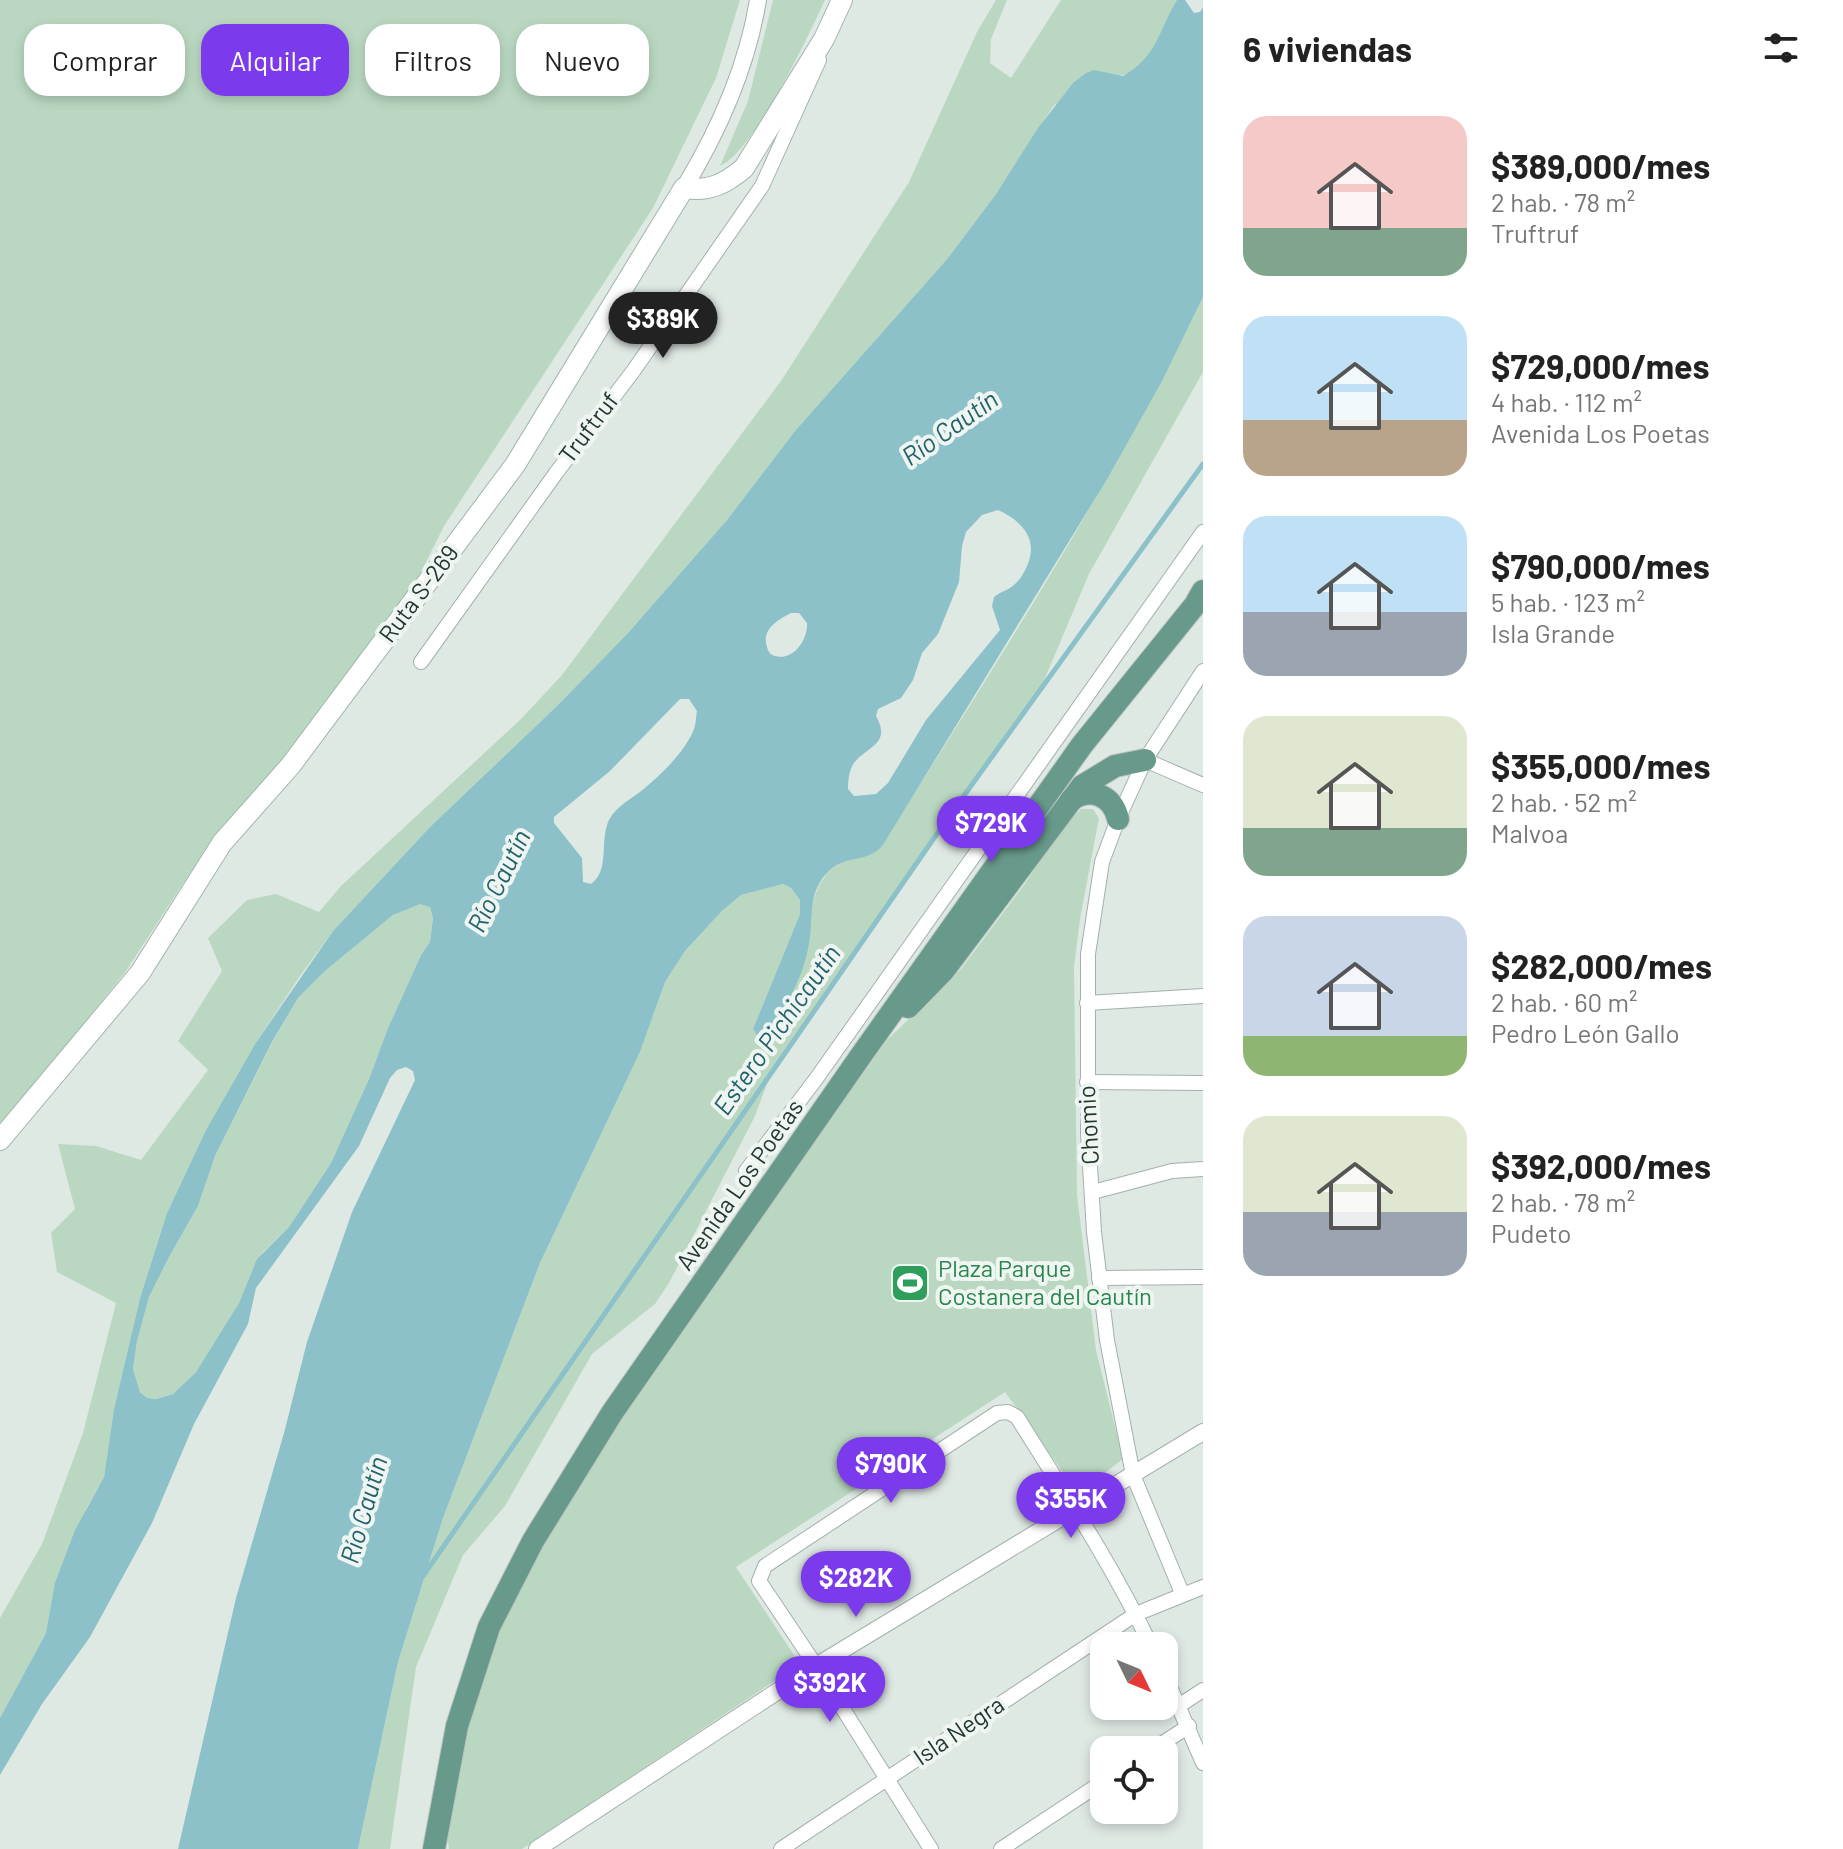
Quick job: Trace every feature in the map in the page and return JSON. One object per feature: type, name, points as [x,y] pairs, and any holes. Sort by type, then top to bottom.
[{"type":"main road","name":"Truftruf","points":[[684,188],[713,188],[730,180],[744,168],[834,20],[842,0]]},
{"type":"main road","name":"Ruta S-269","points":[[0,1140],[140,973],[222,843],[291,765],[515,465],[684,188]]},
{"type":"main road","name":"Avenida Los Poetas","points":[[434,1849],[457,1726],[489,1627],[533,1541],[612,1413],[879,1030],[1082,745],[1200,598]]},
{"type":"main road","points":[[879,1030],[914,1002],[944,970],[1082,786],[1103,772],[1145,760]]},
{"type":"main road","points":[[1070,801],[1085,793],[1101,795],[1113,805],[1118,819]]},
{"type":"street","name":"Ruta S-269","points":[[684,188],[726,108],[748,46],[758,0]]},
{"type":"street","name":"Truftruf","points":[[421,662],[634,370],[762,186],[814,73],[834,20]]},
{"type":"street","points":[[746,1171],[816,1079],[1203,532]]},
{"type":"street","name":"Chomio","points":[[1182,1593],[1133,1475],[1107,1340],[1099,1278],[1087,1082],[1088,954],[1102,862],[1118,819],[1145,760],[1203,671]]},
{"type":"street","points":[[1145,760],[1203,785]]},
{"type":"street","points":[[1087,1003],[1203,996]]},
{"type":"street","points":[[1087,1082],[1203,1083]]},
{"type":"street","points":[[1093,1192],[1172,1171],[1203,1169]]},
{"type":"street","points":[[1099,1278],[1203,1277]]},
{"type":"street","points":[[931,1849],[759,1581],[765,1566],[997,1413],[1008,1412],[1017,1417],[1075,1509],[1144,1632]]},
{"type":"street","points":[[537,1849],[816,1666],[1203,1432]]},
{"type":"street","name":"Isla Negra","points":[[781,1849],[1136,1614],[1203,1587]]},
{"type":"street","points":[[1180,1705],[1203,1690]]},
{"type":"street","points":[[1178,1701],[1203,1763]]},
{"type":"street","points":[[1174,1736],[1189,1726]]},
{"type":"street","points":[[1001,1849],[1090,1790]]},
{"type":"green space","points":[[0,0],[740,0],[716,78],[653,208],[444,526],[414,586],[290,751],[214,836],[126,971],[0,1128]]},
{"type":"green space","points":[[773,0],[825,0],[764,117],[734,156],[720,166],[748,101]]},
{"type":"green space","points":[[996,0],[1007,0],[991,39],[990,63],[1011,78],[1061,0],[1177,0],[1154,48],[1137,68],[1127,74],[1115,75],[1054,105],[996,194],[948,258],[795,431],[727,520],[628,633],[559,704],[430,827],[333,931],[300,976],[255,1044],[206,1130],[167,1213],[140,1298],[114,1409],[104,1477],[86,1509],[46,1633],[0,1718],[0,1618],[42,1544],[83,1433],[116,1303],[57,1272],[51,1233],[75,1209],[58,1144],[96,1146],[141,1160],[208,1070],[178,1041],[222,971],[208,938],[247,900],[276,894],[319,912],[341,886],[521,719],[562,675],[781,381],[909,182],[977,32]]},
{"type":"green space","points":[[1203,297],[1203,372],[1089,574],[1040,690],[770,1076],[755,1116],[669,1283],[655,1304],[592,1354],[505,1506],[463,1555],[416,1667],[390,1849],[358,1849],[398,1662],[443,1518],[540,1263],[640,1052],[665,982],[685,951],[741,895],[783,884],[791,888],[800,900],[800,914],[753,1029],[812,909],[820,884],[837,865],[882,845],[1090,507],[1130,438]]},
{"type":"green space","points":[[1081,809],[1093,809],[1099,818],[1074,968],[1077,1195],[1096,1350],[1123,1459],[1078,1493],[1005,1392],[736,1567],[800,1664],[522,1849],[449,1849],[445,1821],[466,1729],[501,1624],[540,1544],[599,1442],[887,1040],[961,969],[1062,829]]},
{"type":"green space","points":[[420,903],[430,907],[433,918],[430,942],[388,1028],[331,1163],[289,1227],[263,1252],[239,1303],[196,1372],[173,1394],[147,1398],[140,1392],[133,1370],[137,1340],[149,1297],[198,1206],[215,1156],[272,1043],[298,998],[325,971],[393,915]]},
{"type":"water","name":"Río Cautín","points":[[1177,0],[1185,0],[1194,13],[1200,12],[1203,7],[1203,297],[1161,383],[1106,481],[884,843],[871,854],[835,866],[820,882],[813,902],[808,950],[800,975],[789,999],[767,1032],[757,1035],[753,1029],[800,914],[800,900],[791,888],[783,884],[741,895],[685,951],[665,982],[640,1052],[540,1263],[443,1518],[398,1662],[358,1849],[178,1849],[236,1598],[307,1342],[352,1212],[415,1080],[413,1071],[406,1067],[397,1070],[390,1078],[359,1146],[256,1288],[248,1324],[194,1424],[152,1523],[90,1637],[42,1704],[0,1775],[0,1718],[46,1633],[55,1583],[75,1530],[104,1477],[114,1409],[140,1298],[167,1213],[206,1130],[255,1044],[333,931],[430,827],[559,704],[628,633],[727,520],[795,431],[948,258],[1073,83],[1094,70],[1123,76],[1135,68],[1156,42]],"holes":[[[998,510],[1007,514],[1021,525],[1031,547],[1027,566],[1019,580],[994,597],[992,606],[1000,630],[926,720],[888,783],[876,794],[854,796],[848,789],[850,772],[859,757],[879,739],[878,709],[901,698],[913,680],[922,653],[938,634],[959,582],[966,532],[982,515]],[[791,613],[799,613],[807,623],[802,642],[794,652],[782,657],[773,655],[767,648],[766,635],[776,622]],[[680,699],[689,699],[697,711],[690,737],[667,768],[612,815],[605,832],[601,870],[591,884],[583,882],[582,858],[554,823],[554,817],[610,771]],[[420,904],[430,907],[433,918],[430,942],[388,1028],[331,1163],[289,1227],[257,1259],[239,1303],[196,1372],[173,1394],[147,1398],[140,1392],[133,1369],[149,1297],[198,1206],[215,1156],[272,1042],[298,998],[325,971],[393,915]]]},
{"type":"waterway","name":"Estero Pichicautín","points":[[423,1576],[950,815],[1203,464]]},
{"type":"place","name":"Plaza Parque Costanera del Cautín","points":[[910,1283]]}]
